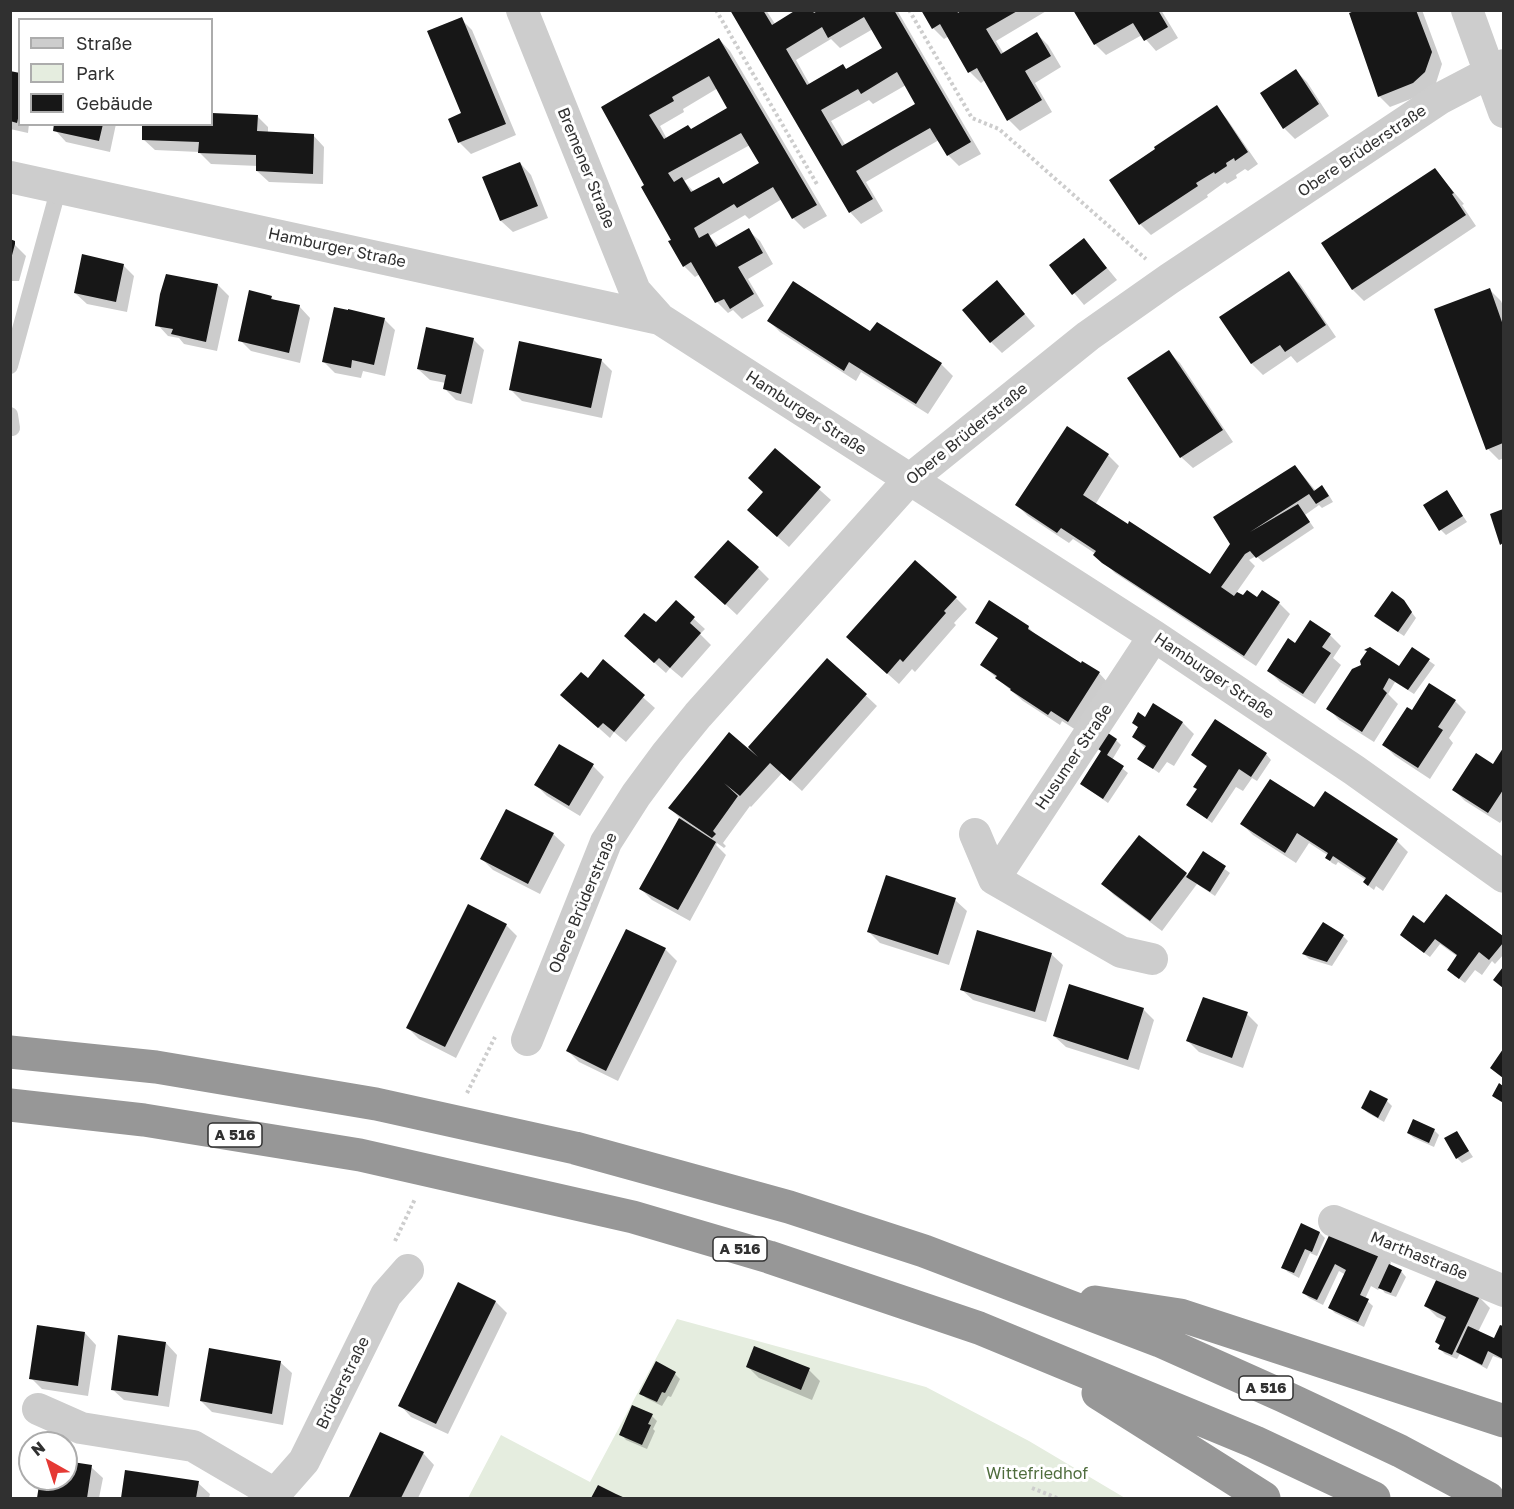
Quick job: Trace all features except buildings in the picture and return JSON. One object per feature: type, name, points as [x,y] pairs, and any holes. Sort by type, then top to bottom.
[{"type":"highway","name":"A 516","points":[[10,1052],[179,1071],[376,1104],[534,1138],[789,1207],[924,1251],[1160,1341],[1400,1451],[1488,1498]]},
{"type":"highway","name":"A 516","points":[[10,1105],[144,1120],[360,1155],[633,1218],[813,1272],[1018,1343],[1255,1442],[1374,1498]]},
{"type":"highway","points":[[1037,1293],[1180,1315],[1503,1421]]},
{"type":"highway","points":[[1018,1343],[1264,1498]]},
{"type":"street","name":"Bremener Straße","points":[[522,10],[635,291],[660,319]]},
{"type":"street","points":[[1467,10],[1496,69],[1503,112]]},
{"type":"street","name":"Obere Brüderstraße","points":[[527,1040],[606,842],[636,795],[698,715],[909,480],[1088,336],[1169,279],[1441,98],[1496,69]]},
{"type":"street","name":"Hamburger Straße","points":[[10,177],[660,319],[1154,636],[1354,770],[1503,877]]},
{"type":"street","name":"Husumer Straße","points":[[994,879],[1154,636]]},
{"type":"street","points":[[975,834],[994,879],[1121,952],[1152,959]]},
{"type":"street","name":"Marthastraße","points":[[1334,1221],[1503,1291]]},
{"type":"street","name":"Brüderstraße","points":[[38,1409],[81,1428],[193,1446],[208,1453],[274,1496],[304,1461],[386,1295],[408,1270]]},
{"type":"lane","points":[[10,366],[59,187]]},
{"type":"path","points":[[716,10],[818,186]]},
{"type":"path","points":[[909,10],[972,118],[999,129],[1169,279]]},
{"type":"path","points":[[1032,1488],[1057,1498]]},
{"type":"green space","name":"Wittefriedhof","points":[[677,1319],[926,1387],[1029,1441],[1125,1498],[468,1498],[501,1435],[590,1482]]}]
